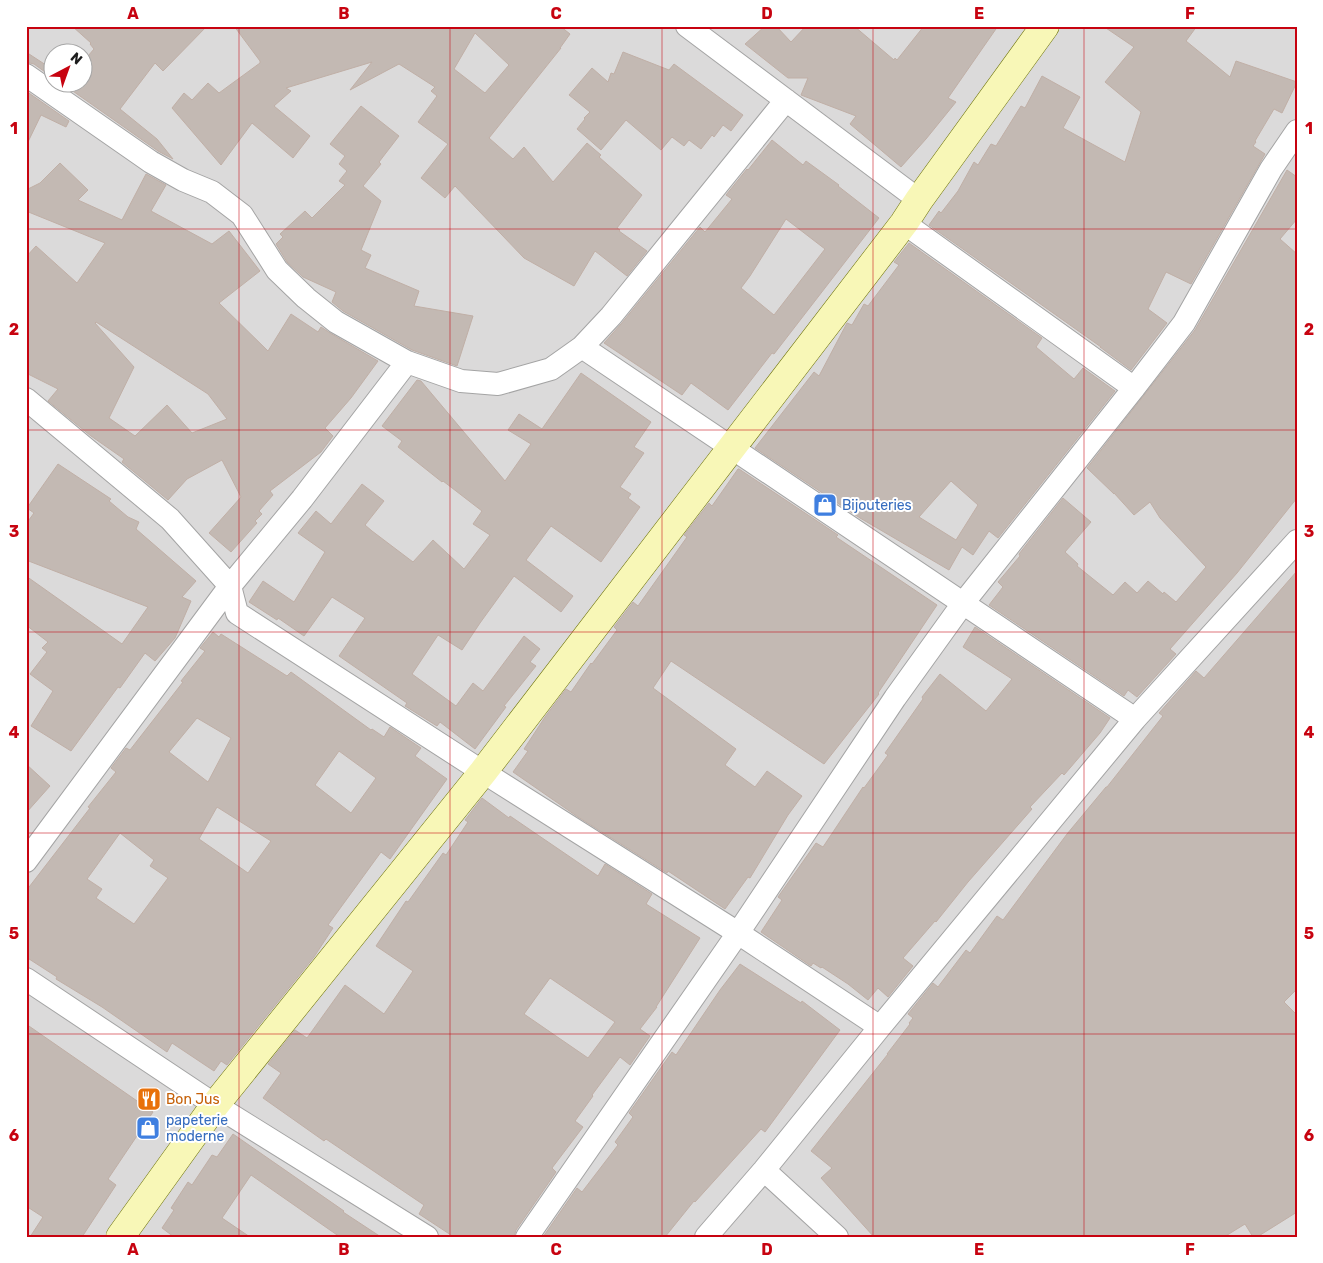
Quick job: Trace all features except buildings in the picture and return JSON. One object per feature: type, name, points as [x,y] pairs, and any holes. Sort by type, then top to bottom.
[{"type":"street","points":[[687,26],[920,200]]},
{"type":"street","points":[[120,1237],[215,1106],[483,772],[904,223],[1045,26]]},
{"type":"street","points":[[26,75],[151,162],[183,180],[212,192],[242,215],[277,270],[306,298],[336,322],[407,362],[461,380],[498,384],[552,369],[582,347],[610,316],[786,100]]},
{"type":"street","points":[[527,1237],[738,933],[895,698],[964,602],[1184,323],[1271,169],[1297,131]]},
{"type":"street","points":[[904,223],[1134,388]]},
{"type":"street","points":[[582,347],[1135,718]]},
{"type":"street","points":[[26,861],[230,586],[302,499],[407,362]]},
{"type":"street","points":[[26,399],[170,519],[230,586],[237,612],[483,772],[738,933],[880,1027]]},
{"type":"street","points":[[706,1237],[764,1170],[1135,718],[1297,541]]},
{"type":"street","points":[[26,978],[215,1106],[427,1237]]},
{"type":"street","points":[[764,1170],[837,1237]]},
{"type":"shaded area","points":[[26,26],[1297,26],[1297,1237],[26,1237]]},
{"type":"place","name":"Bijouteries","points":[[825,505]]},
{"type":"place","name":"Bon Jus","points":[[149,1099]]},
{"type":"place","name":"papeterie moderne","points":[[148,1128]]}]
